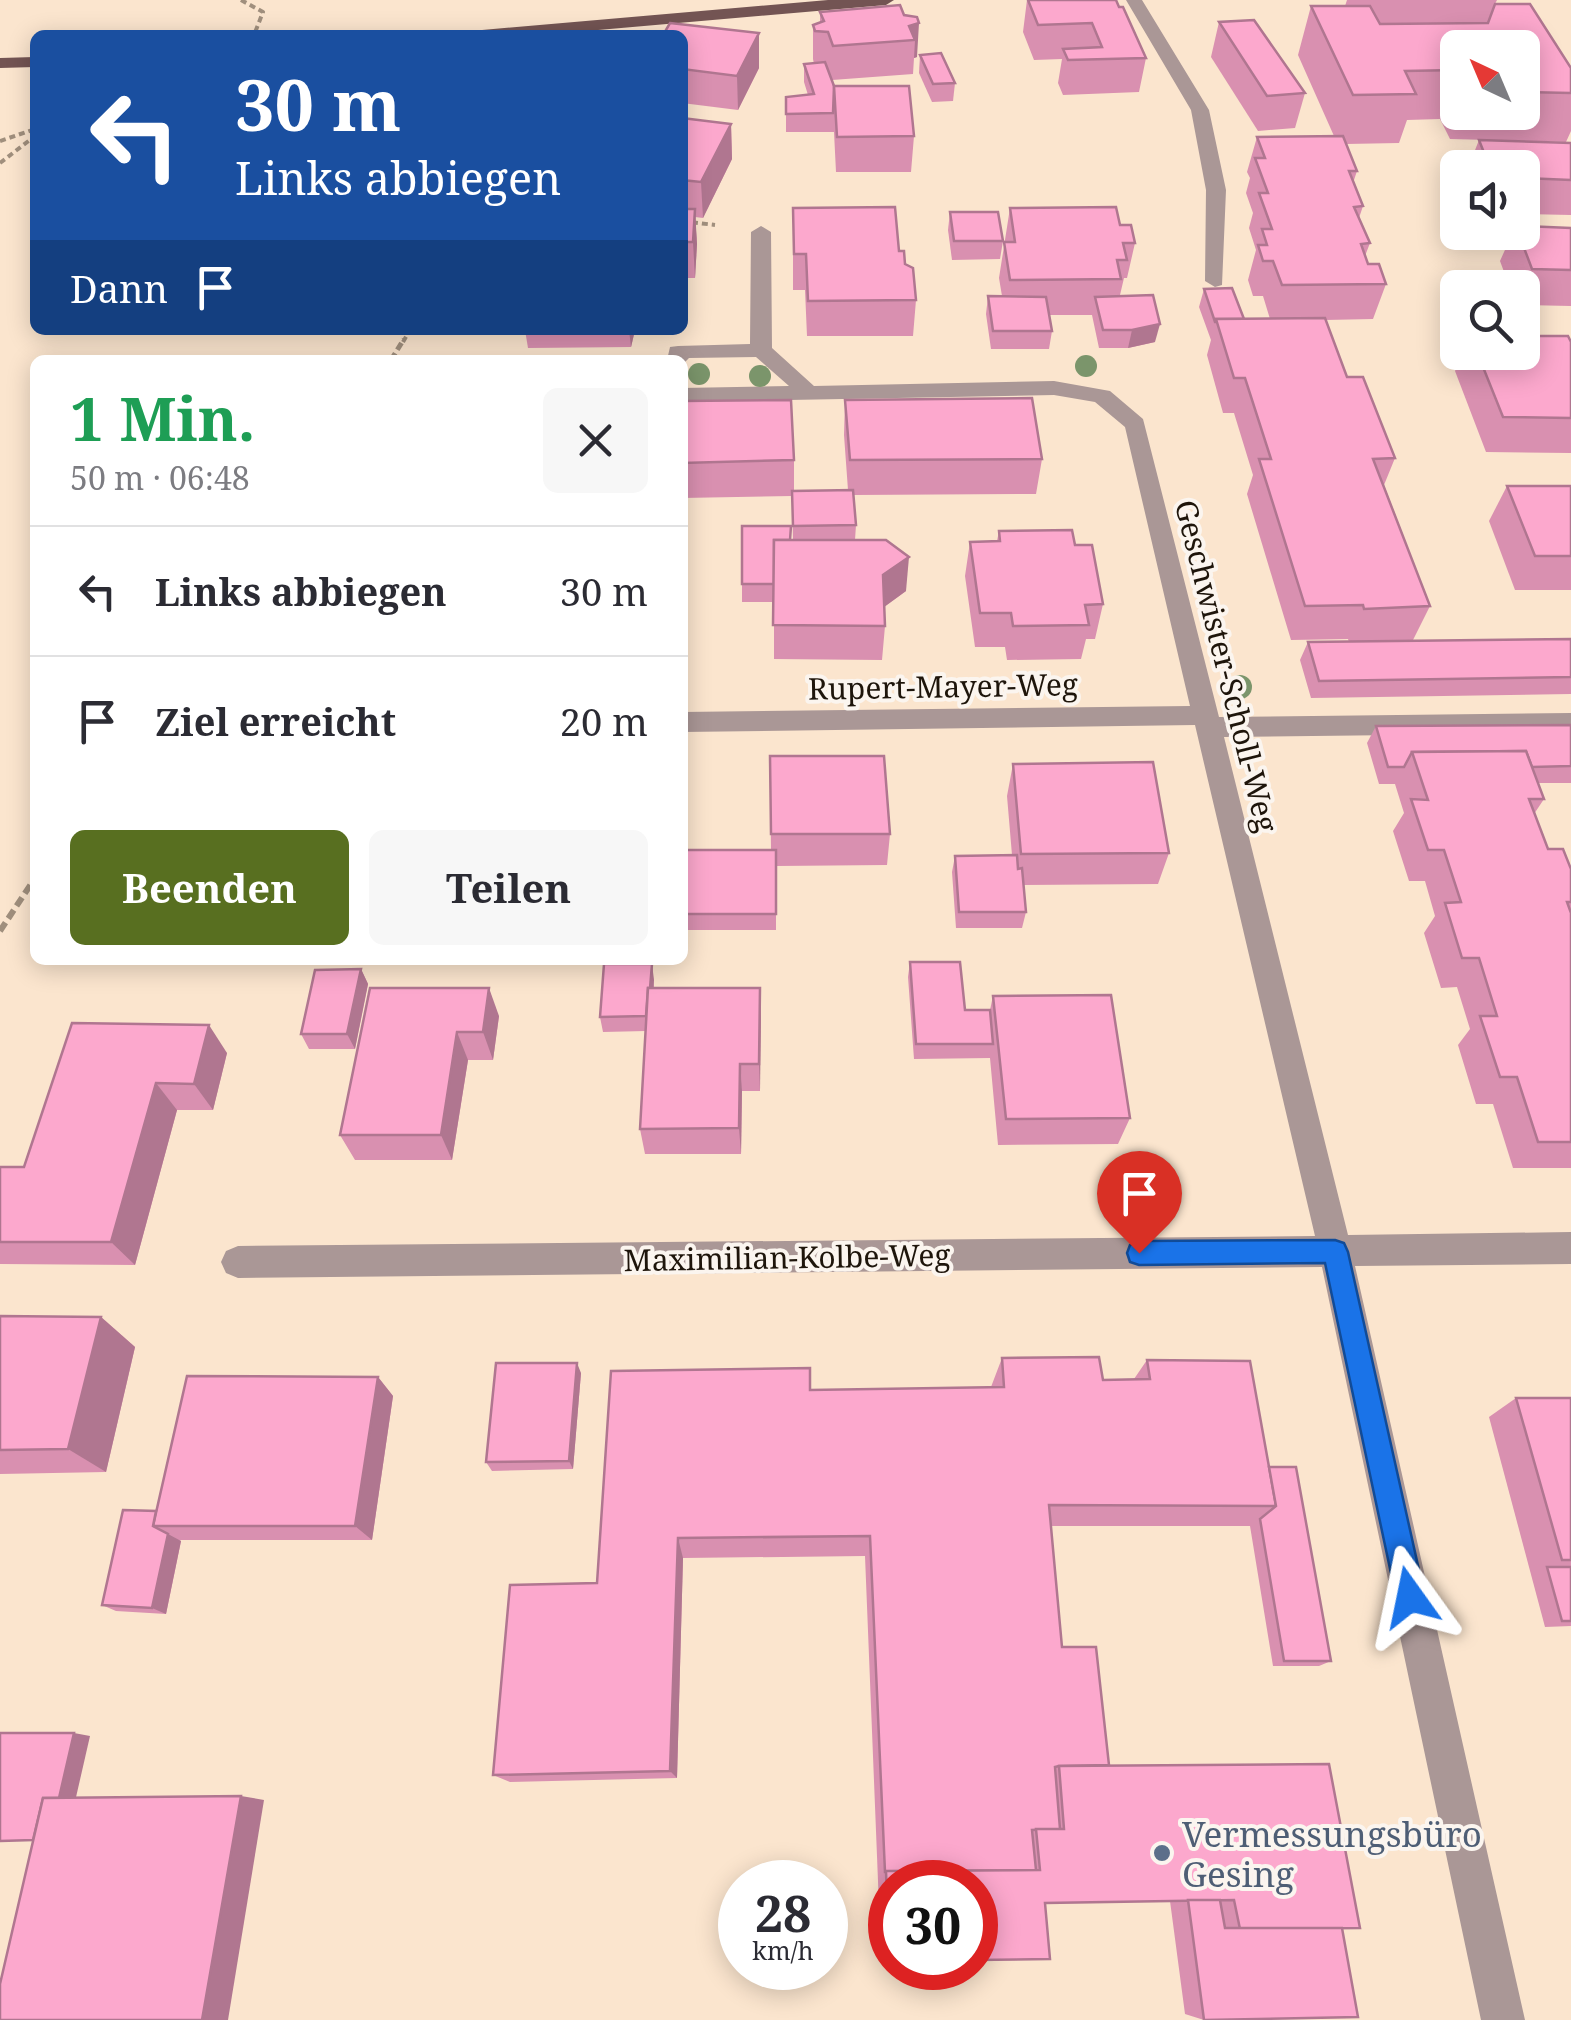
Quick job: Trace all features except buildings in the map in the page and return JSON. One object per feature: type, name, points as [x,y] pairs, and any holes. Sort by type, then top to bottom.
[{"type":"main road","points":[[540,30],[886,0]]},
{"type":"main road","points":[[0,63],[30,62]]},
{"type":"street","points":[[1134,0],[1200,110],[1216,190],[1216,281]]},
{"type":"street","points":[[761,232],[761,350]]},
{"type":"street","points":[[678,355],[761,350],[809,393]]},
{"type":"street","name":"Geschwister-Scholl-Weg","points":[[688,395],[1054,388],[1102,396],[1136,424],[1335,1252],[1503,2020]]},
{"type":"street","name":"Rupert-Mayer-Weg","points":[[688,722],[1571,722]]},
{"type":"street","name":"Maximilian-Kolbe-Weg","points":[[238,1262],[1571,1248]]},
{"type":"path","points":[[242,0],[263,12],[256,30]]},
{"type":"path","points":[[0,141],[30,133]]},
{"type":"path","points":[[0,163],[30,136]]},
{"type":"path","points":[[0,931],[30,886]]},
{"type":"place","name":"Vermessungsbüro Gesing","points":[[1162,1853]]},
{"type":"route","points":[[1139,1253],[1335,1252],[1410,1597]]}]
